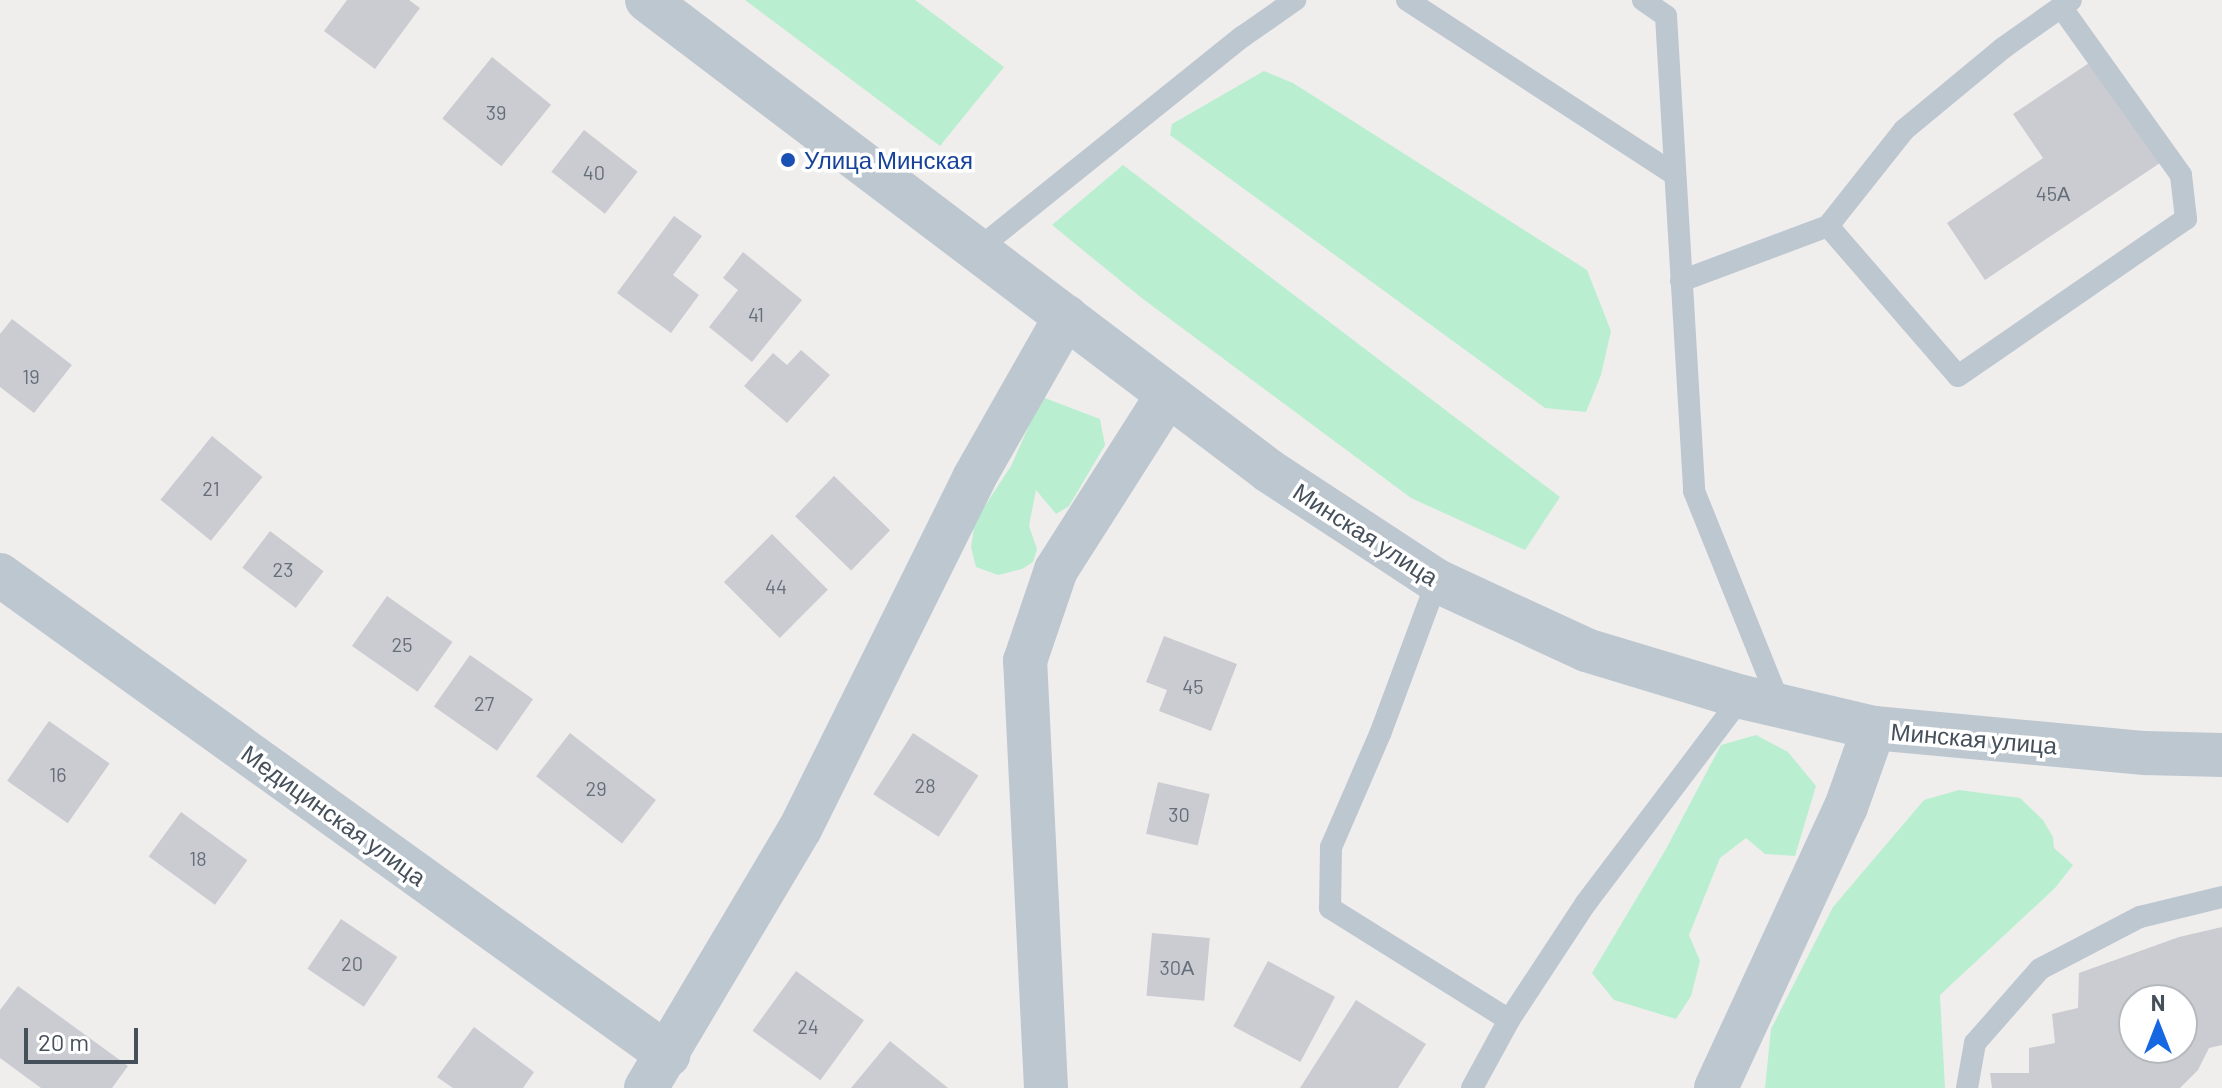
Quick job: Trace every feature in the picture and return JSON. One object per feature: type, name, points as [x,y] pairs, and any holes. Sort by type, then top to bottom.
[{"type":"street","name":"Минская улица","points":[[647,0],[1066,316],[1167,396],[1269,471],[1437,581],[1586,650],[1762,702],[1874,728],[2145,753],[2222,755]]},
{"type":"street","points":[[657,1072],[800,829],[974,478],[1066,316]]},
{"type":"street","points":[[1046,1088],[1025,661],[1056,570],[1167,396]]},
{"type":"street","name":"Медицинская улица","points":[[0,575],[657,1072]]},
{"type":"street","points":[[1716,1088],[1846,807],[1874,728]]},
{"type":"lane","points":[[978,249],[1242,37],[1295,0]]},
{"type":"lane","points":[[1407,0],[1675,175]]},
{"type":"lane","points":[[1472,1088],[1509,1020],[1586,903],[1762,702],[1694,491],[1666,16],[1643,0]]},
{"type":"lane","points":[[1681,281],[1828,226],[1904,130],[2003,48],[2066,4],[2181,175],[2186,219],[1958,376],[1828,226]]},
{"type":"lane","points":[[1437,581],[1380,734],[1331,847],[1330,908],[1509,1020]]},
{"type":"lane","points":[[1967,1088],[1975,1043],[2040,969],[2140,917],[2222,897]]},
{"type":"green space","points":[[745,0],[915,0],[1004,67],[940,146]]},
{"type":"green space","points":[[1264,71],[1293,83],[1587,270],[1611,331],[1601,375],[1586,412],[1545,408],[1170,135],[1172,124]]},
{"type":"green space","points":[[1123,165],[1560,497],[1525,550],[1411,498],[1143,299],[1052,225]]},
{"type":"green space","points":[[1042,397],[1100,419],[1105,445],[1069,506],[1056,514],[1036,490],[1029,526],[1037,549],[1033,562],[1022,569],[998,575],[976,567],[971,547],[975,521],[1011,466]]},
{"type":"green space","points":[[1756,735],[1788,752],[1816,786],[1795,856],[1765,854],[1746,838],[1720,858],[1689,935],[1700,961],[1691,996],[1676,1019],[1614,1000],[1592,973],[1666,849],[1721,745]]},
{"type":"green space","points":[[1959,790],[2020,798],[2043,820],[2053,837],[2054,848],[2073,865],[2055,888],[1940,995],[1945,1088],[1765,1088],[1771,1029],[1833,907],[1924,800]]},
{"type":"building","points":[[347,0],[409,0],[420,8],[375,69],[324,31]]},
{"type":"building","points":[[492,57],[551,105],[501,166],[442,118]]},
{"type":"building","points":[[2092,61],[2160,163],[1985,280],[1947,223],[2043,158],[2013,114]]},
{"type":"building","points":[[584,130],[638,172],[605,214],[551,172]]},
{"type":"building","points":[[674,216],[702,236],[673,275],[699,295],[671,333],[617,293]]},
{"type":"building","points":[[743,252],[802,300],[752,362],[709,327],[738,290],[723,278]]},
{"type":"building","points":[[12,319],[72,365],[34,413],[0,387],[0,334]]},
{"type":"building","points":[[801,350],[830,375],[787,423],[744,386],[773,353],[787,365]]},
{"type":"building","points":[[212,436],[263,477],[211,541],[160,500]]},
{"type":"building","points":[[834,476],[890,530],[851,570],[795,516]]},
{"type":"building","points":[[270,531],[324,571],[296,608],[242,568]]},
{"type":"building","points":[[772,534],[828,590],[780,638],[724,582]]},
{"type":"building","points":[[387,596],[453,642],[418,692],[352,646]]},
{"type":"building","points":[[1164,636],[1237,664],[1211,731],[1159,711],[1167,690],[1146,682]]},
{"type":"building","points":[[470,655],[533,699],[497,751],[434,707]]},
{"type":"building","points":[[49,721],[110,763],[68,823],[7,781]]},
{"type":"building","points":[[570,733],[656,800],[622,843],[536,776]]},
{"type":"building","points":[[913,733],[978,775],[939,837],[873,794]]},
{"type":"building","points":[[1158,782],[1210,794],[1198,846],[1146,834]]},
{"type":"building","points":[[181,812],[247,860],[215,905],[149,856]]},
{"type":"building","points":[[341,919],[397,957],[364,1007],[307,969]]},
{"type":"building","points":[[2222,927],[2222,1045],[2209,1048],[2198,1070],[2180,1088],[1992,1088],[1990,1073],[2029,1073],[2029,1048],[2055,1043],[2052,1014],[2078,1008],[2079,973],[2179,937]]},
{"type":"building","points":[[1152,933],[1210,938],[1204,1001],[1147,996]]},
{"type":"building","points":[[1268,961],[1335,997],[1300,1062],[1233,1026]]},
{"type":"building","points":[[796,971],[864,1020],[820,1080],[753,1031]]},
{"type":"building","points":[[18,986],[128,1066],[112,1088],[41,1088],[0,1058],[0,1010]]},
{"type":"building","points":[[1356,1000],[1426,1044],[1398,1088],[1300,1088]]},
{"type":"building","points":[[474,1027],[534,1072],[523,1088],[453,1088],[437,1077]]},
{"type":"building","points":[[890,1041],[948,1088],[851,1088]]},
{"type":"place","name":"Улица Минская","points":[[788,160]]}]
